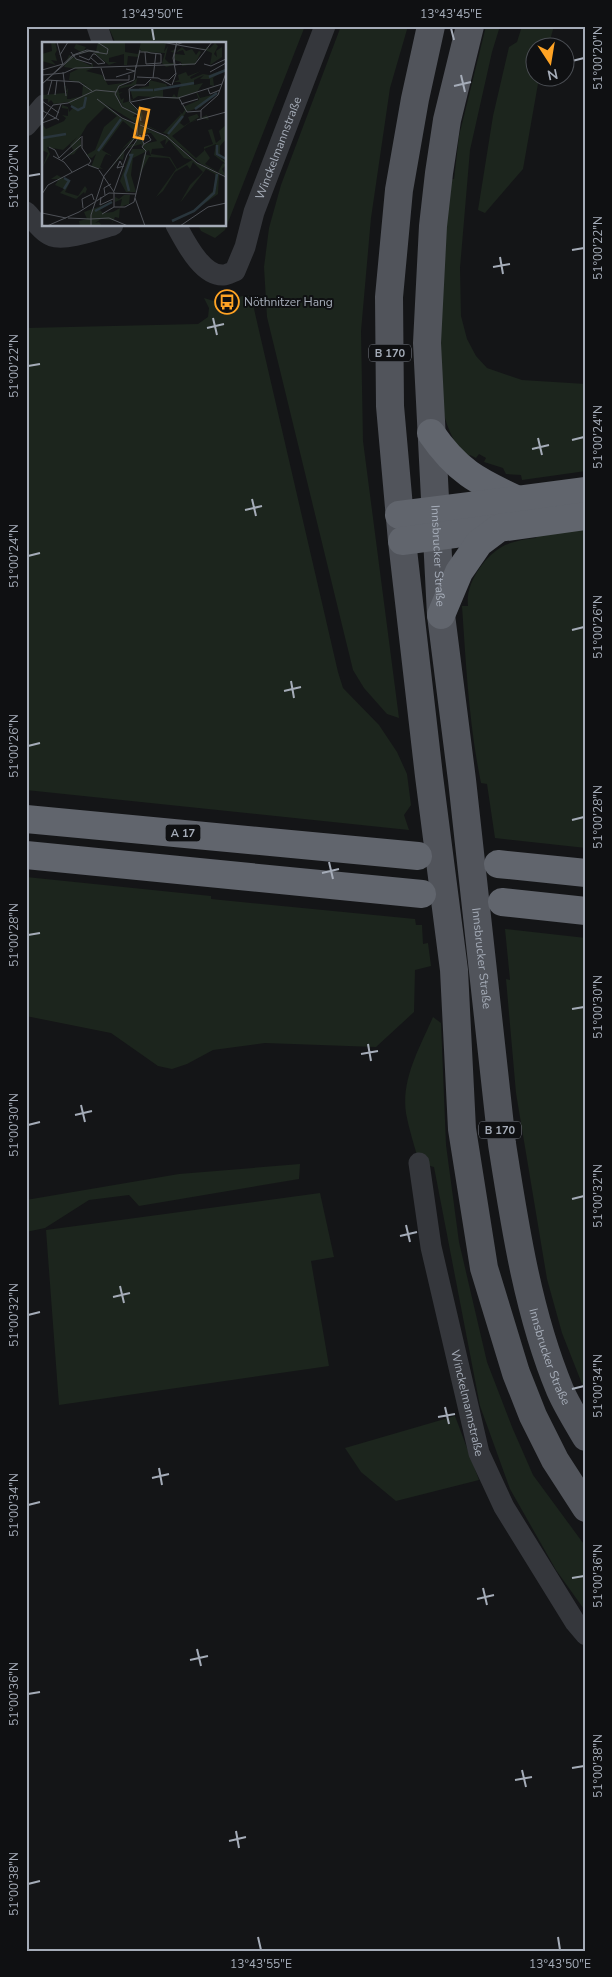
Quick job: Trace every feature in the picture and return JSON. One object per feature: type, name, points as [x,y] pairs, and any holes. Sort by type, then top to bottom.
[{"type":"highway","points":[[431,433],[444,453],[467,474],[518,500]]},
{"type":"highway","points":[[400,528],[436,509],[586,491]]},
{"type":"highway","points":[[400,528],[438,536],[586,516]]},
{"type":"highway","points":[[441,615],[459,572],[479,543],[499,528]]},
{"type":"highway","name":"A 17","points":[[26,819],[418,856]]},
{"type":"highway","points":[[26,855],[422,894]]},
{"type":"highway","points":[[498,864],[586,873]]},
{"type":"highway","points":[[502,902],[586,911]]},
{"type":"main road","name":"B 170","points":[[431,26],[402,172],[389,297],[390,406],[400,528],[454,970],[462,1129],[484,1268],[516,1373],[533,1416],[555,1460],[586,1508]]},
{"type":"main road","name":"B 170","points":[[431,433],[427,343],[433,226],[447,120],[470,26]]},
{"type":"main road","name":"Innsbrucker Straße","points":[[431,433],[441,615],[462,780],[502,1144],[511,1201],[539,1329],[561,1391],[586,1437]]},
{"type":"street","points":[[97,26],[102,42]]},
{"type":"street","name":"Winckelmannstraße","points":[[177,226],[192,254],[211,273],[224,275],[235,271],[245,247],[254,212],[325,26]]},
{"type":"street","points":[[26,126],[42,108]]},
{"type":"street","points":[[26,212],[42,229],[52,236],[67,237],[109,226]]},
{"type":"street","name":"Winckelmannstraße","points":[[419,1163],[431,1246],[478,1453],[504,1507],[580,1629]]},
{"type":"shaded area","points":[[108,26],[305,26],[225,230],[215,238],[201,231],[198,226],[226,226],[226,42],[115,42]]},
{"type":"shaded area","points":[[341,26],[408,26],[390,88],[371,218],[361,331],[363,441],[399,718],[387,714],[364,688],[353,670],[267,317],[264,267],[269,228],[281,185]]},
{"type":"shaded area","points":[[486,26],[500,26],[492,52],[470,150],[460,268],[461,316],[467,339],[476,356],[487,368],[522,380],[586,384],[586,471],[522,480],[521,475],[506,474],[503,468],[484,462],[486,458],[479,454],[476,458],[470,455],[468,458],[455,441],[446,421],[441,399],[437,350],[447,180],[454,179],[459,136]]},
{"type":"shaded area","points":[[522,26],[554,26],[551,38],[524,38],[524,88],[537,88],[523,169],[485,213],[478,210],[493,116],[509,47],[517,42]]},
{"type":"shaded area","points":[[251,296],[338,672],[343,688],[379,725],[397,752],[407,774],[411,805],[404,815],[409,830],[26,790],[26,328],[198,324],[208,317],[209,308],[204,298],[217,302]]},
{"type":"shaded area","points":[[586,528],[586,848],[495,838],[487,784],[481,783],[474,739],[468,695],[462,606],[468,606],[470,588],[478,571],[490,556],[505,545],[536,538],[537,533]]},
{"type":"shaded area","points":[[26,877],[211,896],[211,899],[415,919],[416,925],[422,925],[423,944],[428,943],[431,966],[415,970],[414,1012],[376,1047],[265,1043],[213,1050],[187,1064],[172,1069],[158,1066],[111,1033],[26,1016]]},
{"type":"shaded area","points":[[505,929],[586,938],[586,1394],[562,1333],[547,1279],[516,1093],[506,979],[510,980]]},
{"type":"shaded area","points":[[433,1017],[441,1023],[446,1145],[459,1242],[487,1362],[533,1475],[586,1547],[586,1612],[556,1570],[510,1489],[480,1406],[434,1167],[419,1163],[406,1113],[405,1100],[409,1076],[417,1052]]},
{"type":"shaded area","points":[[300,1164],[299,1179],[139,1206],[129,1195],[89,1200],[45,1228],[26,1232],[26,1200],[179,1174]]},
{"type":"shaded area","points":[[320,1193],[334,1257],[311,1261],[329,1366],[59,1405],[46,1230]]},
{"type":"shaded area","points":[[455,1416],[479,1480],[396,1501],[361,1472],[345,1448]]},
{"type":"place","name":"Nöthnitzer Hang","points":[[227,302]]}]
